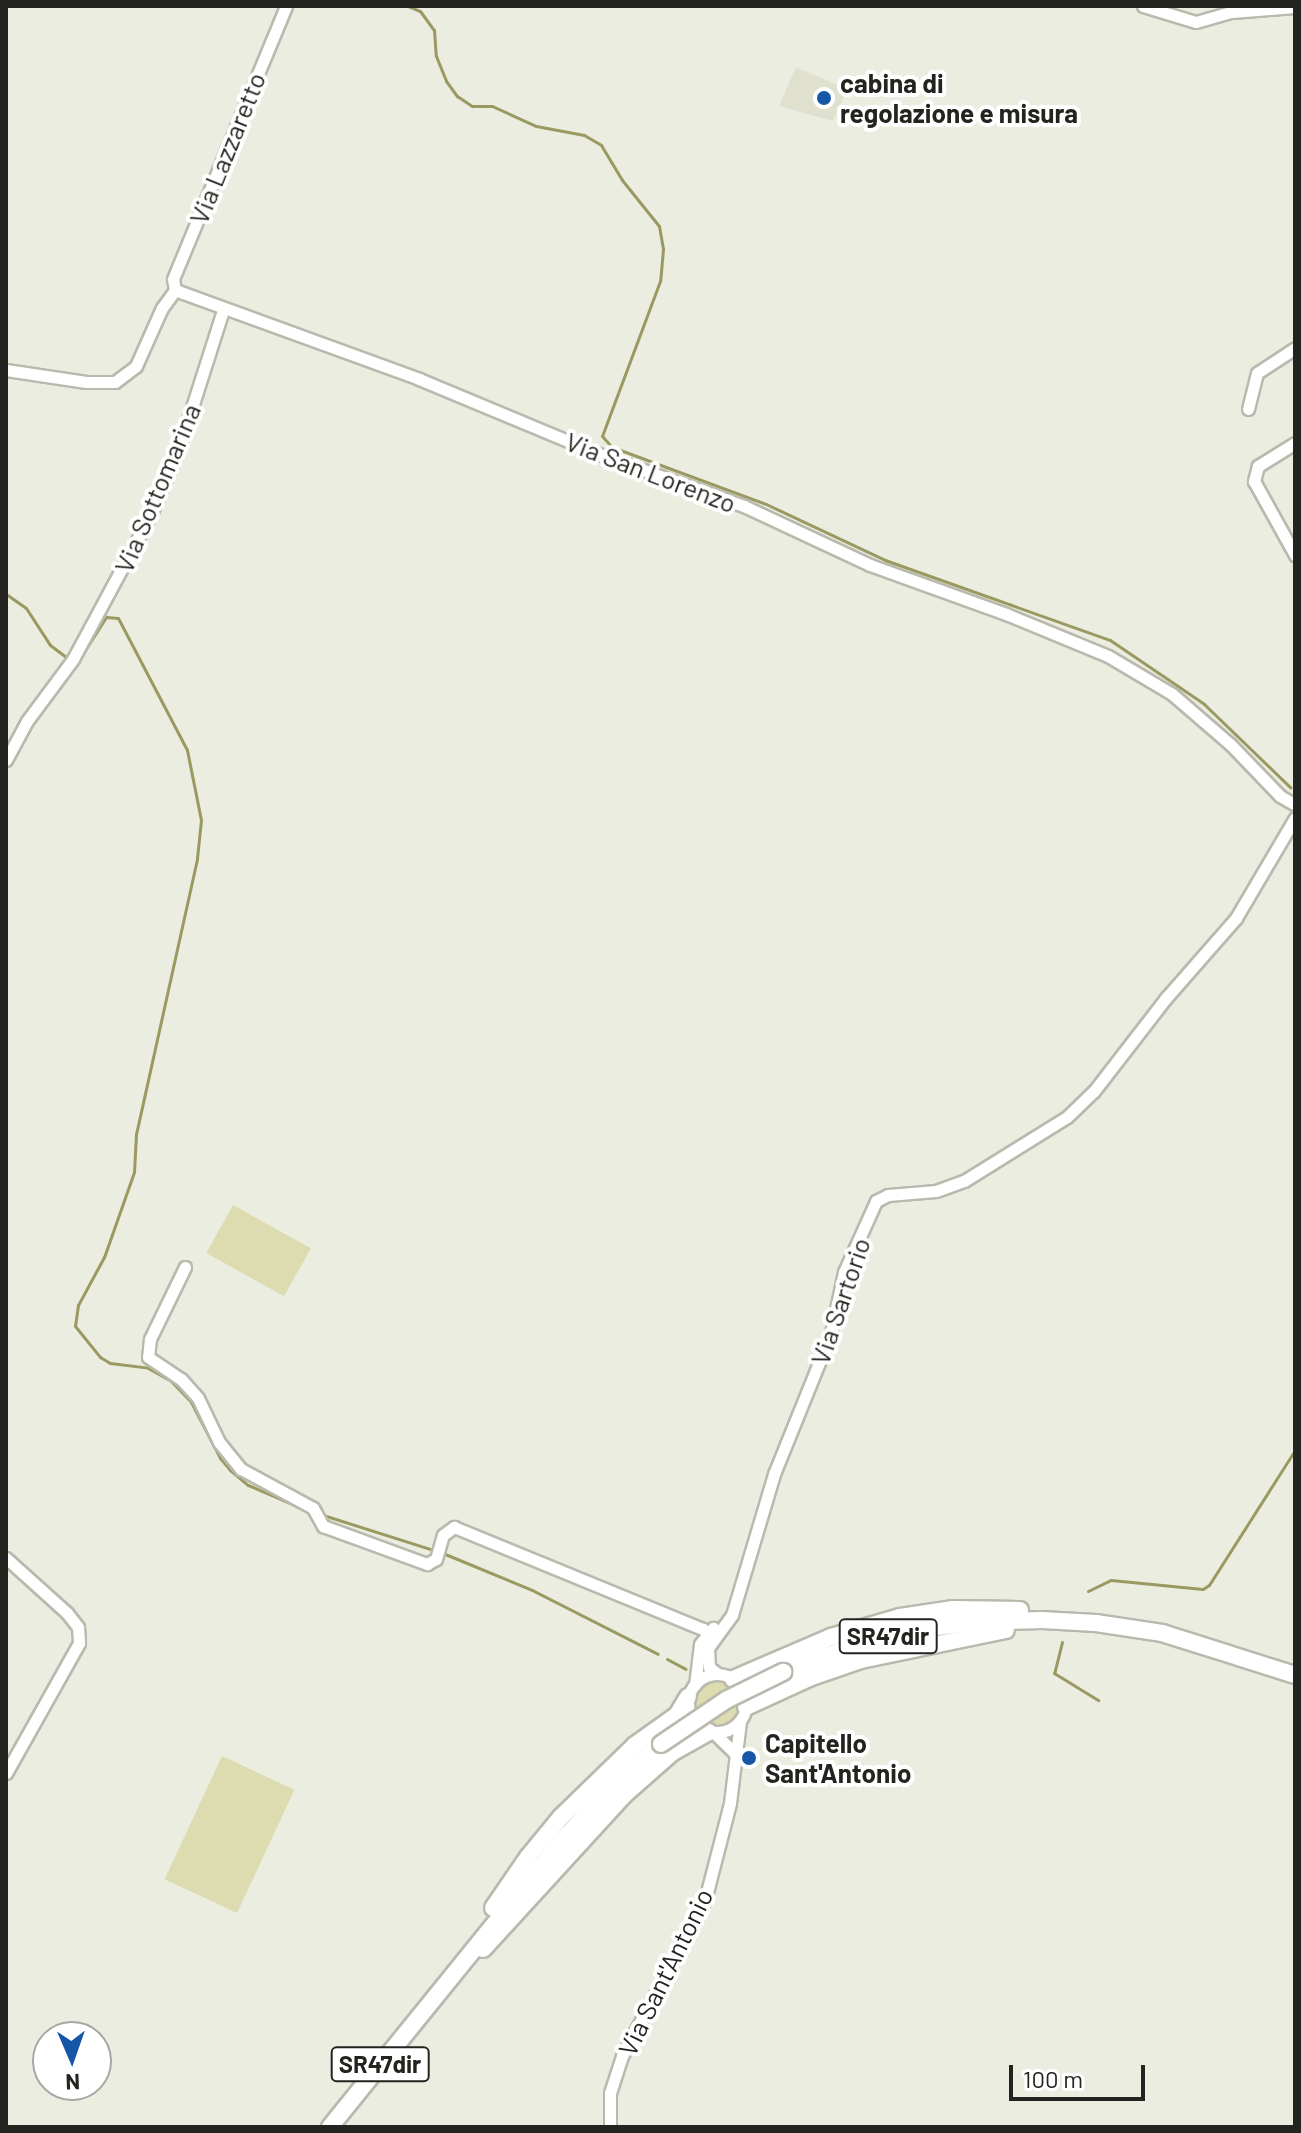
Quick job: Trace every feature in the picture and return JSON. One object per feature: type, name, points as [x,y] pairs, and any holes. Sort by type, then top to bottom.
[{"type":"highway","points":[[725,1676],[831,1637],[929,1611],[1066,1612],[1124,1626]]},
{"type":"highway","name":"SR47dir","points":[[330,2127],[590,1808],[661,1744],[726,1700],[783,1672],[851,1647],[950,1625],[1042,1620],[1124,1626],[1209,1645],[1295,1675]]},
{"type":"highway","points":[[743,1715],[834,1668],[924,1644],[1011,1629],[1124,1626]]},
{"type":"highway","points":[[431,2001],[514,1875],[545,1835],[612,1766],[683,1709],[692,1691]]},
{"type":"highway","points":[[431,2001],[506,1926],[624,1795],[673,1752],[712,1732]]},
{"type":"street","name":"Via Lazzaretto","points":[[175,290],[173,279],[285,6]]},
{"type":"street","points":[[1143,6],[1196,22],[1232,12],[1295,7]]},
{"type":"street","points":[[6,370],[86,382],[115,382],[136,366],[162,308],[175,290]]},
{"type":"street","name":"Via San Lorenzo","points":[[175,290],[419,379],[602,455],[744,506],[870,565],[1108,656],[1172,694],[1230,744],[1280,796],[1295,806]]},
{"type":"street","name":"Via Sottomarina","points":[[6,760],[27,721],[71,663],[113,588],[166,481],[223,310]]},
{"type":"street","points":[[1248,409],[1257,373],[1295,348]]},
{"type":"street","points":[[1295,443],[1254,472],[1254,481],[1290,535],[1295,555]]},
{"type":"street","name":"Via Sartorio","points":[[692,1691],[700,1644],[711,1635],[737,1600],[774,1474],[831,1333],[844,1272],[876,1201],[888,1195],[936,1191],[964,1181],[1067,1117],[1094,1091],[1166,998],[1236,918],[1295,818]]},
{"type":"street","points":[[185,1267],[150,1339],[148,1357],[181,1379],[198,1398],[219,1442],[241,1469],[313,1508],[323,1526],[427,1564],[436,1559],[443,1535],[454,1527],[711,1635],[706,1656],[709,1667],[744,1691],[743,1715],[729,1731],[712,1732]]},
{"type":"street","points":[[6,1558],[67,1613],[78,1627],[79,1643],[6,1773]]},
{"type":"street","points":[[725,1676],[705,1677],[692,1691],[690,1715],[737,1755]]},
{"type":"street","name":"Via Sant'Antonio","points":[[610,2127],[610,2093],[622,2056],[705,1900],[730,1803],[743,1715]]},
{"type":"shaded area","points":[[796,67],[847,89],[833,121],[779,106]]},
{"type":"green space","points":[[233,1205],[311,1248],[284,1296],[206,1253]]},
{"type":"green space","points":[[717,1682],[732,1689],[739,1704],[732,1719],[717,1726],[702,1719],[695,1704],[702,1689]]},
{"type":"green space","points":[[222,1756],[295,1790],[237,1913],[165,1879]]},
{"type":"waterway","points":[[408,6],[420,11],[434,30],[436,56],[446,81],[457,96],[472,106],[492,106],[536,126],[584,135],[601,145],[622,180],[659,226],[663,249],[660,281],[602,436],[612,447],[766,504],[885,560],[1110,640],[1204,704],[1290,787]]},
{"type":"waterway","points":[[6,594],[26,608],[50,645],[70,660]]},
{"type":"waterway","points":[[80,658],[106,617],[118,618],[187,750],[201,820],[197,859],[136,1134],[134,1172],[104,1257],[78,1305],[75,1326],[100,1357],[110,1363],[148,1368],[171,1381],[191,1402],[220,1458],[230,1470],[248,1485],[304,1509]]},
{"type":"waterway","points":[[1088,1591],[1111,1580],[1203,1589],[1209,1585],[1295,1450]]},
{"type":"waterway","points":[[323,1515],[430,1549]]},
{"type":"waterway","points":[[445,1554],[532,1590],[658,1654]]},
{"type":"waterway","points":[[1062,1642],[1054,1673],[1098,1700]]},
{"type":"waterway","points":[[667,1659],[686,1669]]},
{"type":"place","name":"cabina di regolazione e misura","points":[[824,98]]},
{"type":"place","name":"Capitello Sant'Antonio","points":[[749,1758]]}]
